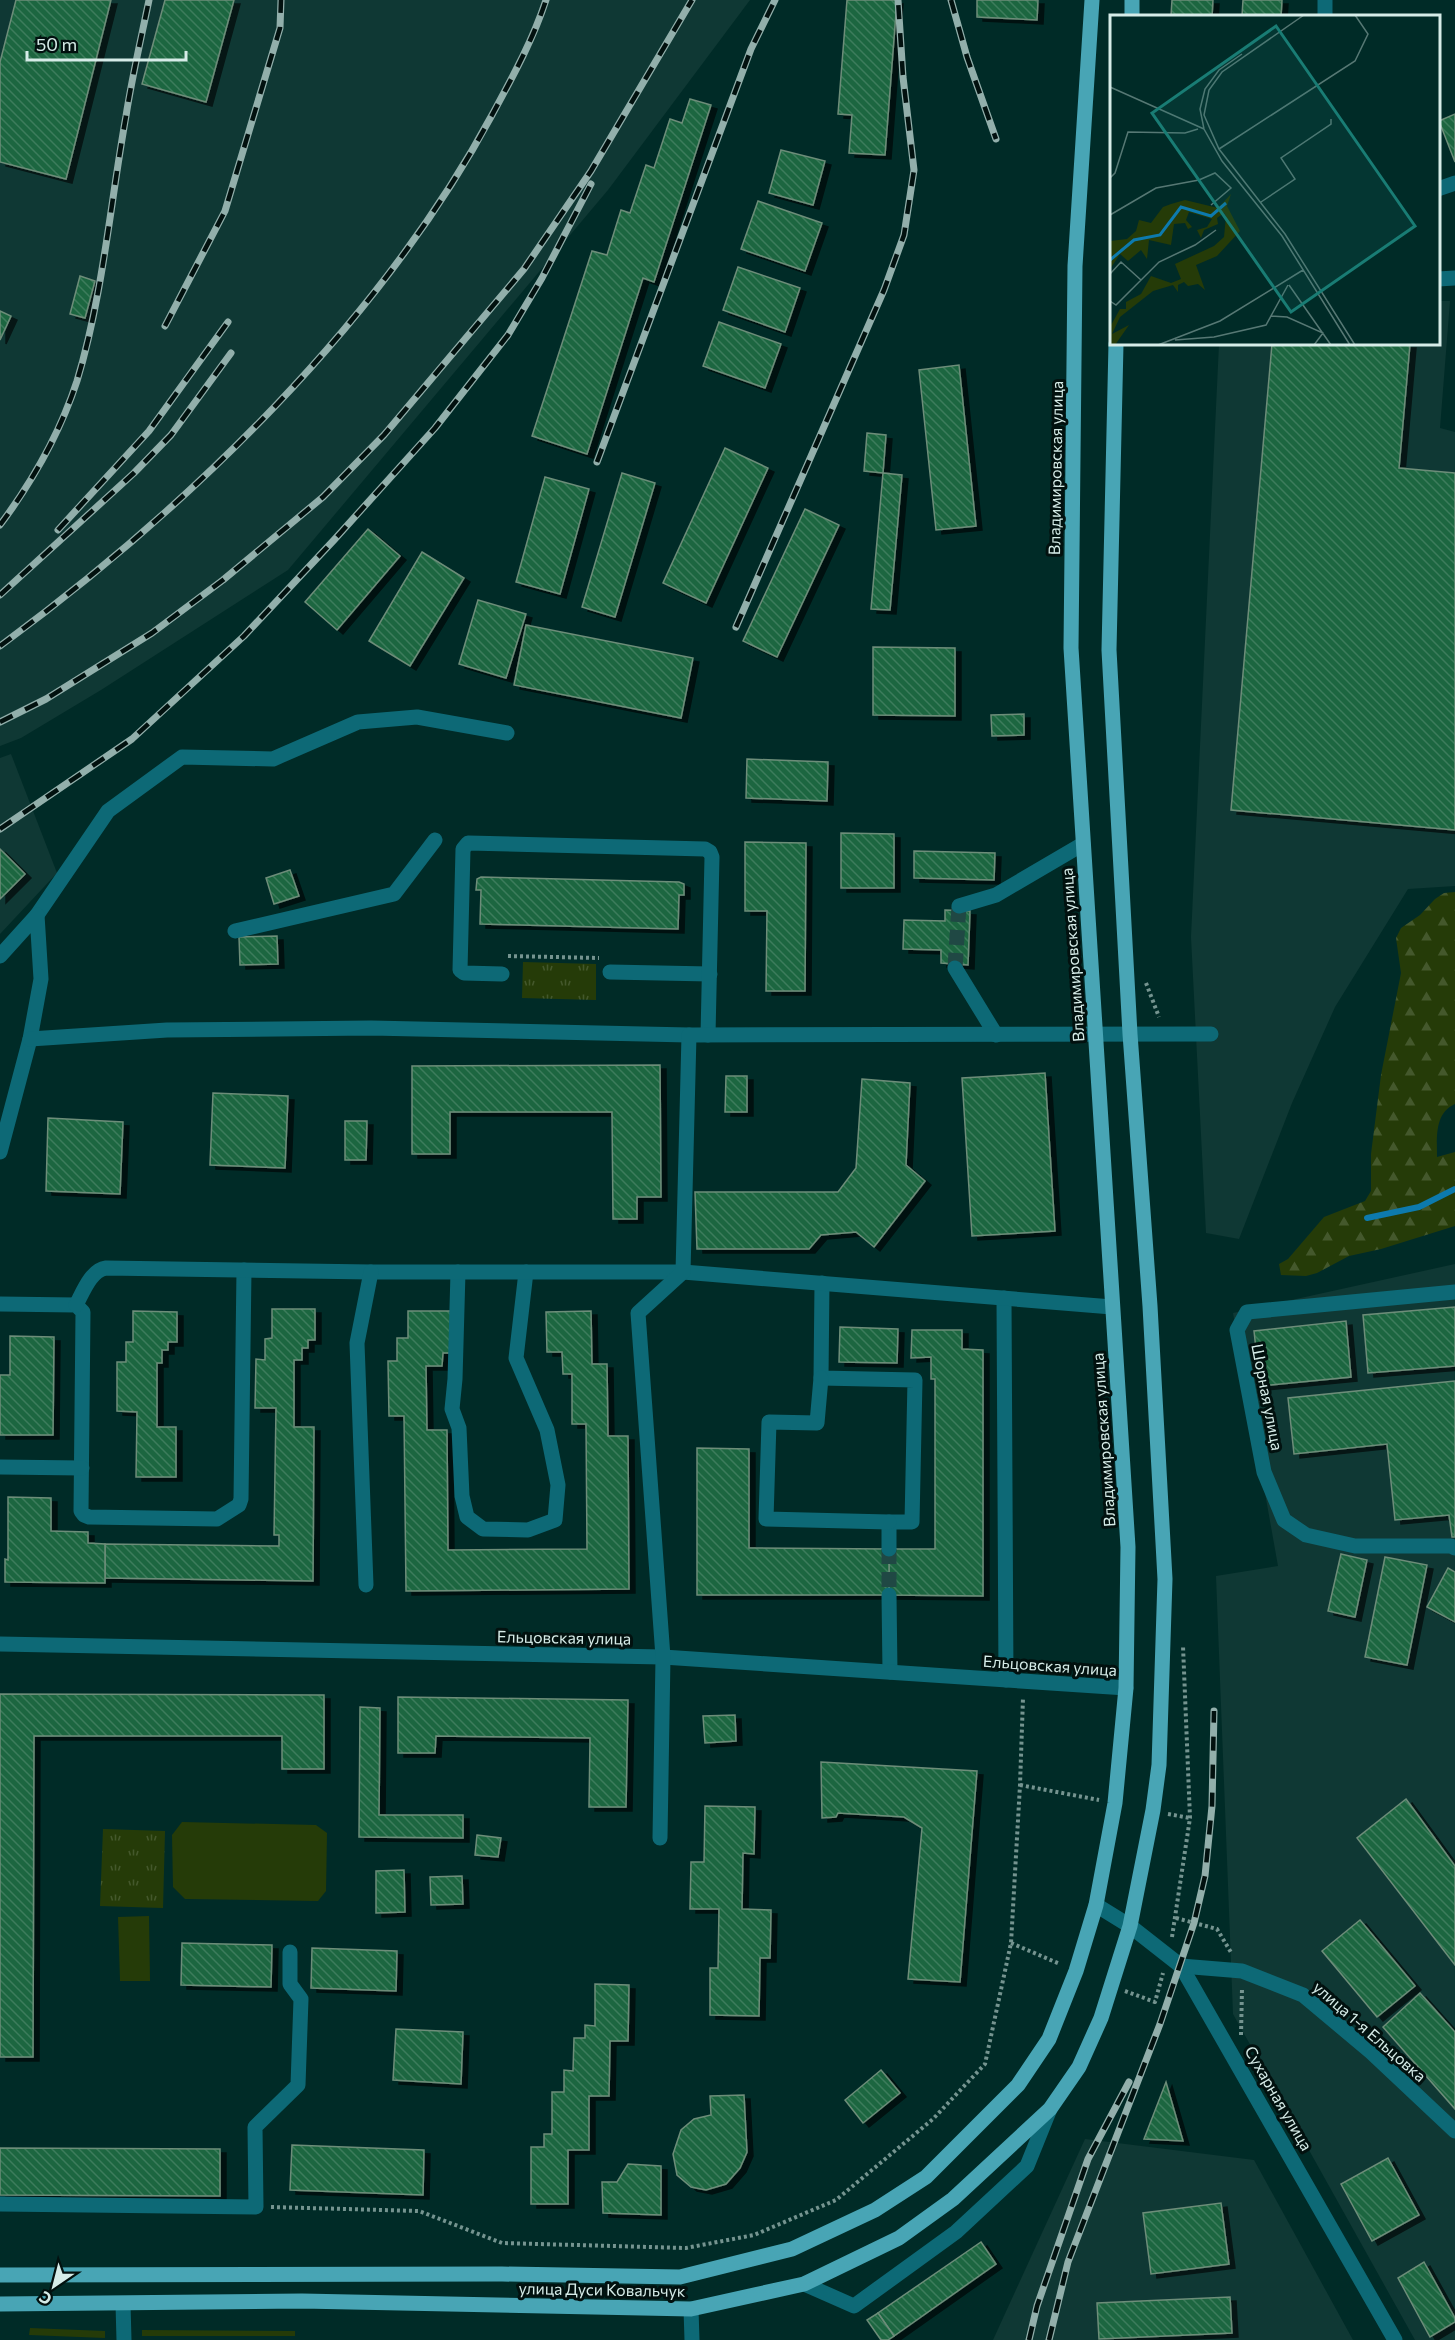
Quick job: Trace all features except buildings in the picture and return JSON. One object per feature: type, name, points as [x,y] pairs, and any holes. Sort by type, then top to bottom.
[{"type":"main road","name":"Владимировская улица","points":[[1092,0],[1075,266],[1071,648],[1128,1547],[1126,1688],[1115,1803],[1096,1905]]},
{"type":"main road","points":[[1116,345],[1109,650],[1130,1034],[1150,1306],[1165,1579],[1159,1765],[1153,1810],[1130,1926]]},
{"type":"main road","name":"улица Дуси Ковальчук","points":[[0,2275],[502,2274],[680,2277],[792,2249],[875,2210],[926,2176],[1018,2085],[1049,2039],[1076,1971],[1096,1905]]},
{"type":"main road","name":"улица Дуси Ковальчук","points":[[0,2304],[302,2301],[691,2309],[804,2284],[899,2238],[953,2199],[1050,2109],[1079,2067],[1101,2018],[1130,1926]]},
{"type":"street","points":[[1440,188],[1455,183]]},
{"type":"street","points":[[1440,279],[1455,278]]},
{"type":"street","points":[[0,956],[37,915],[108,811],[182,757],[273,759],[358,722],[417,717],[507,733]]},
{"type":"street","points":[[235,931],[394,894],[435,840]]},
{"type":"street","points":[[502,974],[464,973],[460,970],[463,849],[468,843],[705,849],[712,856],[708,1035]]},
{"type":"street","points":[[959,906],[996,895],[1083,844]]},
{"type":"street","points":[[0,1152],[30,1039],[41,979],[37,915]]},
{"type":"street","points":[[955,968],[996,1035]]},
{"type":"street","points":[[610,972],[710,974]]},
{"type":"street","points":[[30,1039],[167,1030],[371,1028],[689,1035],[1211,1034]]},
{"type":"street","points":[[660,1838],[663,1657],[638,1313],[683,1272],[689,1035]]},
{"type":"street","points":[[76,1305],[99,1269],[683,1272],[1112,1307]]},
{"type":"street","points":[[0,1304],[76,1305],[81,1307],[83,1312],[81,1511],[84,1515],[89,1517],[217,1519],[239,1505],[242,1499],[244,1270]]},
{"type":"street","points":[[366,1584],[357,1343],[371,1272]]},
{"type":"street","points":[[458,1272],[452,1410],[459,1428],[462,1496],[467,1517],[483,1529],[528,1530],[555,1520],[558,1485],[547,1430],[516,1358],[526,1272]]},
{"type":"street","points":[[821,1378],[915,1380],[912,1522],[766,1519],[769,1422],[818,1423],[822,1283]]},
{"type":"street","name":"Шорная улица","points":[[1455,1292],[1247,1312],[1237,1330],[1264,1472],[1284,1520],[1306,1535],[1355,1546],[1451,1546],[1455,1548]]},
{"type":"street","points":[[1004,1298],[1006,1680]]},
{"type":"street","points":[[0,1467],[82,1468]]},
{"type":"street","points":[[889,1522],[889,1549]]},
{"type":"street","points":[[889,1595],[890,1672]]},
{"type":"street","name":"Ельцовская улица","points":[[0,1644],[663,1657],[1126,1688]]},
{"type":"street","name":"Сухарная улица","points":[[1096,1905],[1130,1926],[1181,1966],[1395,2340]]},
{"type":"street","points":[[0,2204],[256,2207],[255,2127],[298,2085],[301,1999],[290,1984],[290,1952]]},
{"type":"street","name":"улица 1-я Ельцовка","points":[[1181,1966],[1242,1971],[1303,1995],[1371,2052],[1455,2131]]},
{"type":"street","points":[[804,2284],[854,2306],[956,2232],[1027,2166],[1050,2109]]},
{"type":"street","points":[[123,2304],[124,2340]]},
{"type":"street","points":[[691,2309],[692,2340]]},
{"type":"path","points":[[502,974],[503,956],[611,958],[610,972]]},
{"type":"path","points":[[256,2207],[419,2211],[502,2243],[686,2247],[754,2235],[836,2200],[933,2119],[985,2064],[1011,1943],[1023,1693]]},
{"type":"shaded area","points":[[0,0],[750,0],[608,190],[288,570],[101,690],[21,738],[0,746]]},
{"type":"shaded area","points":[[1440,301],[1450,301],[1440,428],[1455,432],[1455,886],[1408,889],[1335,1007],[1292,1103],[1239,1239],[1206,1233],[1191,937],[1219,345],[1440,345]]},
{"type":"shaded area","points":[[11,754],[57,873],[0,934],[0,758]]},
{"type":"shaded area","points":[[1455,1264],[1455,2340],[1415,2340],[1233,2014],[1216,1576],[1278,1566],[1233,1313]]},
{"type":"shaded area","points":[[1085,2139],[1254,2160],[1353,2340],[993,2340]]},
{"type":"green space","points":[[1455,892],[1455,1104],[1448,1108],[1440,1120],[1437,1157],[1455,1152],[1455,1226],[1381,1249],[1349,1256],[1317,1273],[1306,1276],[1281,1275],[1279,1264],[1288,1259],[1324,1217],[1365,1201],[1371,1191],[1371,1154],[1381,1075],[1401,973],[1396,938],[1401,928],[1420,915],[1435,899],[1444,893]]},
{"type":"green space","points":[[523,962],[596,964],[596,1000],[522,998]]},
{"type":"green space","points":[[182,1822],[316,1825],[327,1833],[326,1891],[318,1901],[185,1899],[173,1887],[172,1835]]},
{"type":"green space","points":[[103,1829],[165,1831],[163,1908],[100,1906]]},
{"type":"green space","points":[[149,1916],[150,1981],[120,1981],[118,1917]]},
{"type":"green space","points":[[30,2328],[105,2331],[105,2338],[29,2335]]},
{"type":"green space","points":[[142,2330],[295,2331],[295,2336],[142,2336]]},
{"type":"waterway","points":[[1367,1218],[1419,1207],[1455,1189]]},
{"type":"tunnel","points":[[955,968],[959,906]]},
{"type":"tunnel","points":[[889,1549],[889,1595]]},
{"type":"railway","points":[[0,525],[44,456],[77,381],[100,283],[128,101],[149,0]]},
{"type":"railway","points":[[165,326],[225,211],[280,28],[281,0]]},
{"type":"railway","points":[[0,646],[71,592],[141,534],[209,472],[275,406],[337,338],[394,266],[446,192],[514,73],[535,30],[546,0]]},
{"type":"railway","points":[[0,722],[46,699],[152,633],[223,580],[323,497],[384,435],[524,269],[591,171],[692,0]]},
{"type":"railway","points":[[597,462],[751,49],[775,0]]},
{"type":"railway","points":[[736,627],[884,290],[904,235],[914,170],[903,77],[898,0]]},
{"type":"railway","points":[[951,0],[967,57],[996,139]]},
{"type":"railway","points":[[0,829],[132,739],[244,636],[334,540],[435,428],[508,335],[542,278],[591,184]]},
{"type":"railway","points":[[58,530],[149,431],[228,322]]},
{"type":"railway","points":[[0,595],[134,473],[171,435],[231,353]]},
{"type":"railway","points":[[1049,2340],[1068,2262],[1160,2024],[1194,1923],[1205,1876],[1212,1806],[1214,1711]]},
{"type":"railway","points":[[1029,2340],[1037,2306],[1088,2159],[1129,2082]]}]
